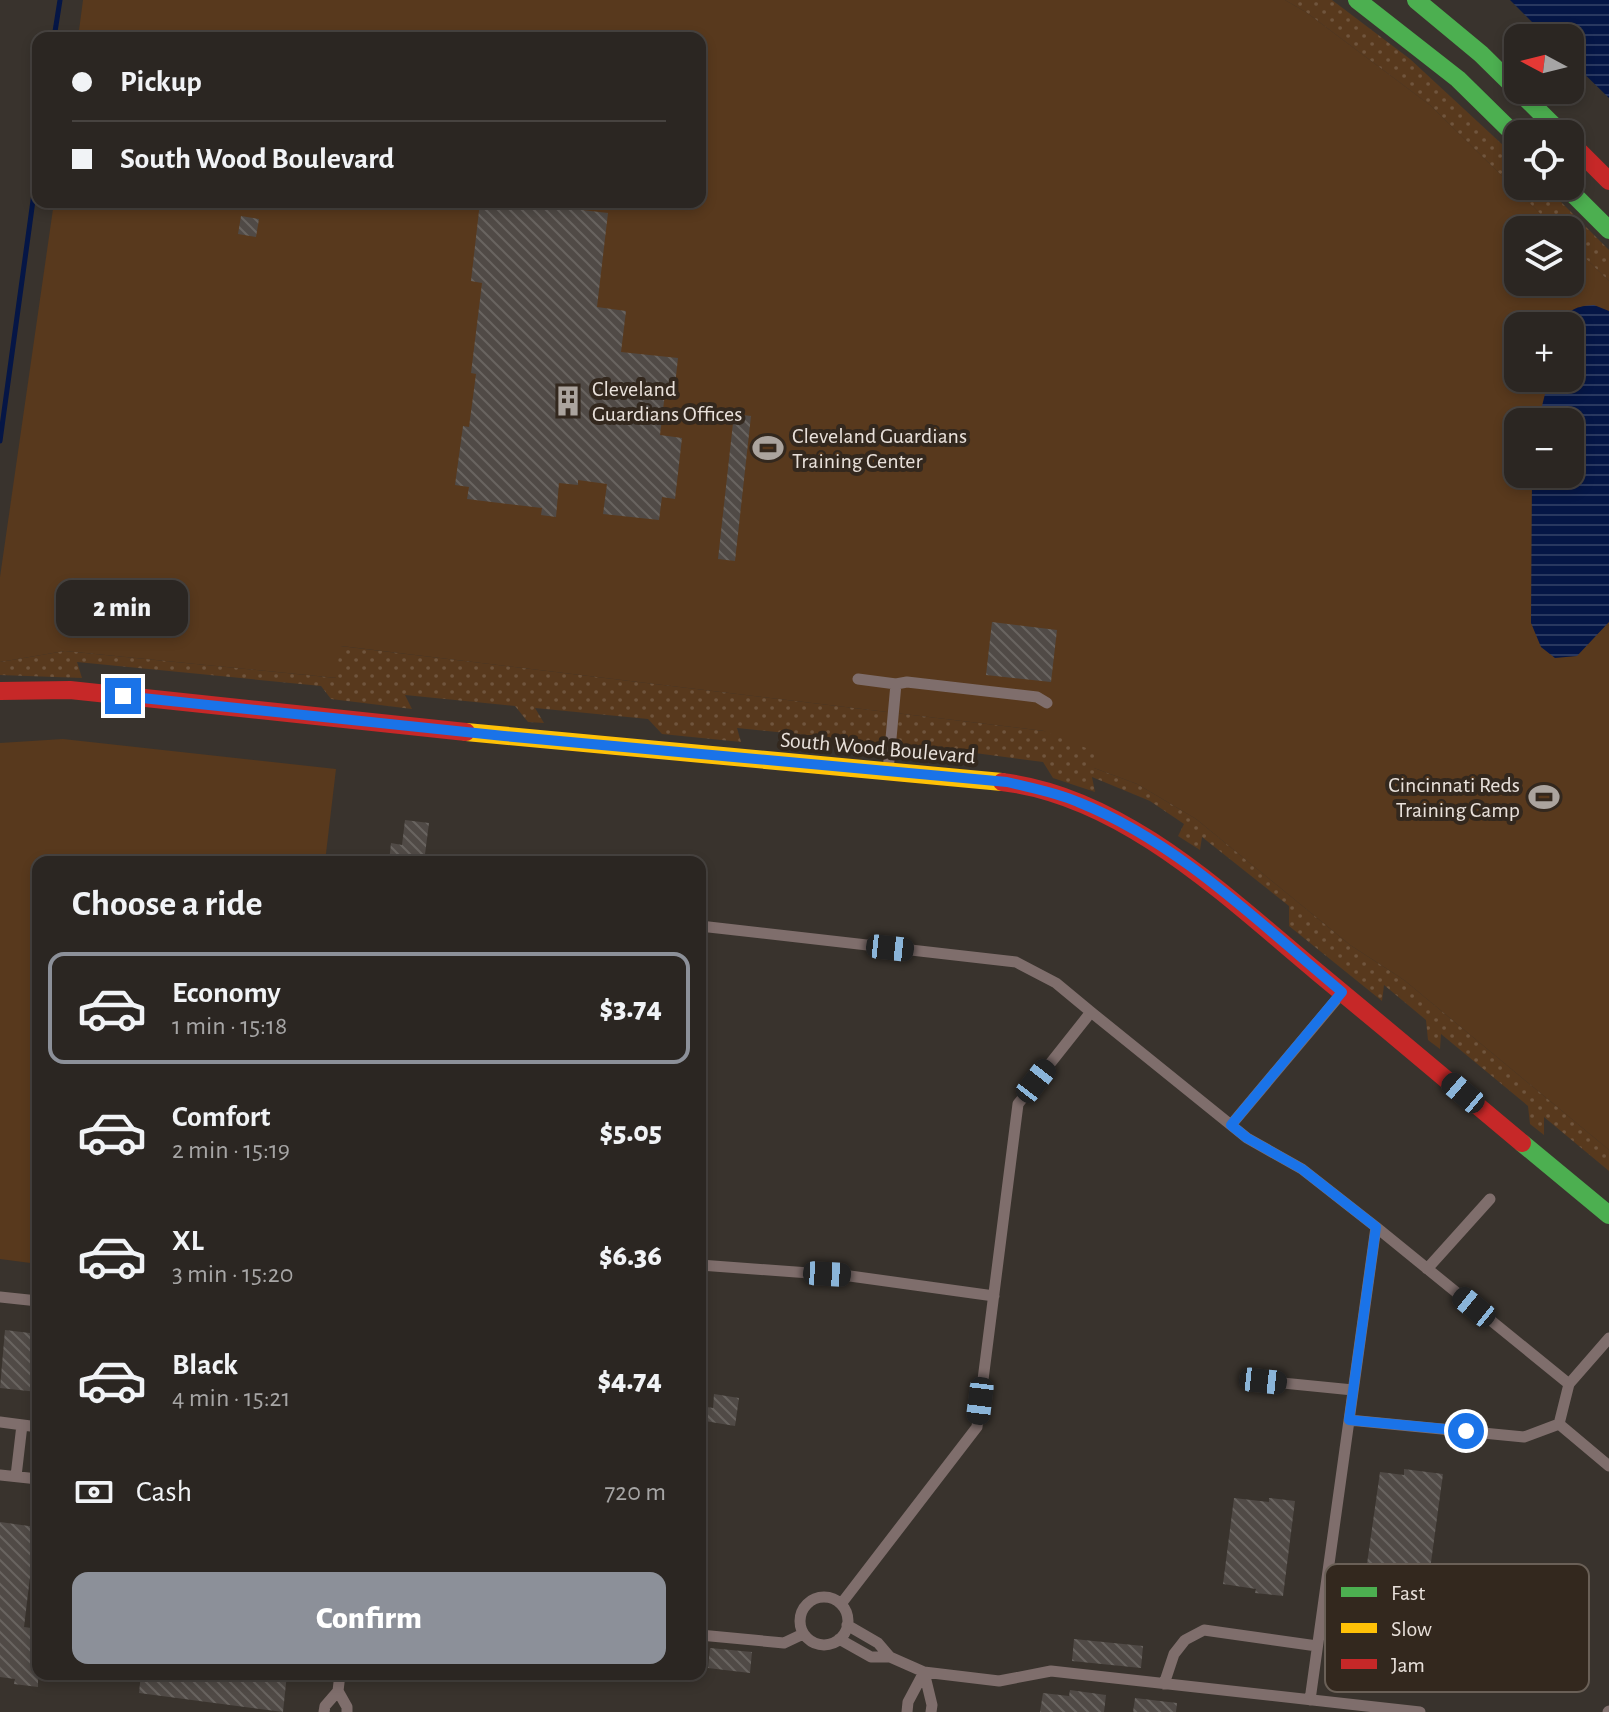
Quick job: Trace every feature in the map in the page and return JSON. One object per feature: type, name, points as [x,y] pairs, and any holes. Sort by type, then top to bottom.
[{"type":"street","points":[[1357,0],[1458,79],[1504,124]]},
{"type":"street","points":[[1416,0],[1481,54],[1548,120]]},
{"type":"street","points":[[1584,156],[1609,181]]},
{"type":"street","points":[[1579,200],[1609,230]]},
{"type":"street","name":"South Wood Boulevard","points":[[0,691],[70,690],[504,736],[1007,782],[1079,802],[1129,826],[1178,856],[1609,1215]]},
{"type":"lane","points":[[858,679],[1037,697],[1047,703]]},
{"type":"lane","points":[[888,772],[896,684]]},
{"type":"lane","points":[[706,927],[1016,962],[1056,983],[1247,1138],[1302,1169],[1569,1384]]},
{"type":"lane","points":[[1231,1125],[1342,992]]},
{"type":"lane","points":[[841,1604],[977,1427],[1018,1104],[1091,1012]]},
{"type":"lane","points":[[1427,1269],[1490,1199]]},
{"type":"lane","points":[[1329,1564],[1376,1227]]},
{"type":"lane","points":[[706,1265],[850,1276],[994,1296]]},
{"type":"lane","points":[[0,1297],[32,1300]]},
{"type":"lane","points":[[1559,1424],[1569,1384],[1609,1338]]},
{"type":"lane","points":[[1263,1381],[1353,1390]]},
{"type":"lane","points":[[1349,1420],[1524,1437],[1559,1424]]},
{"type":"lane","points":[[0,1422],[32,1426]]},
{"type":"lane","points":[[1559,1424],[1609,1466]]},
{"type":"lane","points":[[16,1476],[22,1425]]},
{"type":"lane","points":[[0,1475],[32,1478]]},
{"type":"lane","points":[[1310,1700],[1325,1590]]},
{"type":"lane","points":[[828,1597],[841,1604],[847,1625],[839,1639],[824,1645],[809,1640],[803,1634],[800,1617],[802,1610],[813,1599],[828,1597]]},
{"type":"lane","points":[[847,1625],[878,1643],[890,1657]]},
{"type":"lane","points":[[1164,1684],[1174,1654],[1185,1640],[1204,1630],[1317,1646]]},
{"type":"lane","points":[[706,1636],[784,1643],[803,1634]]},
{"type":"lane","points":[[839,1639],[871,1657],[890,1657],[924,1672],[999,1681],[1051,1671],[1420,1712]]},
{"type":"lane","points":[[907,1712],[908,1702],[924,1672]]},
{"type":"lane","points":[[924,1672],[931,1712]]},
{"type":"lane","points":[[324,1712],[325,1706],[338,1691],[339,1680]]},
{"type":"lane","points":[[338,1691],[347,1712]]},
{"type":"shaded area","name":"Cleveland Guardians Training Center","points":[[83,0],[1285,0],[1306,12],[1430,105],[1504,178],[1504,200],[1527,200],[1543,216],[1504,216],[1504,296],[1584,296],[1584,257],[1609,281],[1609,1150],[1404,980],[1350,945],[1196,819],[1137,784],[1094,768],[1044,731],[341,646],[337,678],[65,651],[0,662],[0,577],[53,208],[706,208],[706,32],[79,32]]},
{"type":"shaded area","points":[[1285,0],[1332,0],[1410,59],[1504,146],[1504,178],[1430,105],[1306,12]]},
{"type":"shaded area","points":[[1527,200],[1559,200],[1575,216],[1543,216]]},
{"type":"shaded area","points":[[1584,225],[1609,250],[1609,281],[1584,257]]},
{"type":"shaded area","points":[[340,646],[1044,731],[1096,752],[1094,768],[1137,784],[1196,819],[1350,945],[1404,980],[1609,1150],[1609,1171],[1544,1117],[1544,1135],[1530,1124],[1528,1106],[1441,1034],[1440,1049],[1428,1040],[1426,1020],[1384,985],[1382,1001],[1289,926],[1289,906],[1202,837],[1200,850],[1178,836],[1184,824],[1150,801],[1092,777],[1095,792],[1053,778],[1043,762],[930,747],[937,762],[859,752],[846,739],[737,728],[741,742],[662,734],[648,719],[535,708],[544,723],[528,722],[515,706],[405,695],[412,709],[331,699],[321,686],[77,662],[82,678],[0,675],[0,662],[65,651],[336,678]]},
{"type":"shaded area","points":[[63,739],[336,769],[326,856],[32,856],[32,1263],[0,1259],[0,743]]},
{"type":"water","points":[[1510,0],[1609,0],[1609,98],[1584,74],[1584,24],[1534,24]]},
{"type":"water","points":[[1594,305],[1609,311],[1609,622],[1577,656],[1555,658],[1541,647],[1531,623],[1532,488],[1584,488],[1584,408],[1542,408],[1546,392],[1584,392],[1584,312],[1571,312]]},
{"type":"building","name":"Cleveland Guardians Offices","points":[[479,208],[565,208],[608,213],[597,307],[626,311],[621,352],[678,358],[674,394],[665,393],[660,435],[682,438],[675,499],[662,497],[659,520],[603,514],[607,484],[578,480],[578,485],[559,483],[556,517],[541,515],[542,508],[467,499],[469,487],[455,485],[463,426],[469,427],[476,374],[471,373],[482,283],[471,281]]},
{"type":"building","points":[[241,216],[259,219],[256,237],[238,234]]},
{"type":"building","points":[[734,414],[751,416],[735,561],[718,559]]},
{"type":"building","points":[[992,622],[1057,630],[1051,682],[986,675]]},
{"type":"building","points":[[405,820],[429,823],[425,856],[390,856],[391,843],[402,845]]},
{"type":"building","points":[[5,1330],[32,1333],[32,1391],[0,1388]]},
{"type":"building","points":[[714,1394],[739,1398],[735,1426],[706,1421],[707,1407],[713,1408]]},
{"type":"building","points":[[1404,1469],[1443,1474],[1431,1564],[1367,1564],[1380,1472],[1404,1475]]},
{"type":"building","points":[[1234,1498],[1295,1501],[1283,1596],[1255,1593],[1256,1589],[1223,1584]]},
{"type":"building","points":[[0,1522],[32,1526],[32,1560],[24,1627],[32,1628],[32,1680],[38,1680],[38,1687],[14,1684],[15,1679],[0,1677]]},
{"type":"building","points":[[1074,1639],[1143,1646],[1141,1668],[1072,1661]]},
{"type":"building","points":[[710,1648],[752,1652],[750,1673],[708,1668]]},
{"type":"building","points":[[140,1680],[286,1680],[283,1712],[139,1693]]},
{"type":"building","points":[[1070,1690],[1106,1695],[1104,1712],[1040,1712],[1043,1693],[1069,1696]]},
{"type":"building","points":[[1135,1698],[1177,1703],[1176,1712],[1133,1712]]},
{"type":"waterway","points":[[55,32],[60,0]]},
{"type":"waterway","points":[[0,441],[32,208]]},
{"type":"traffic: fast","points":[[1357,0],[1458,79],[1504,124]]},
{"type":"traffic: fast","points":[[1416,0],[1481,54],[1548,120]]},
{"type":"traffic: fast","points":[[1579,200],[1609,230]]},
{"type":"traffic: fast","points":[[1522,1143],[1609,1215]]},
{"type":"traffic: slow","points":[[466,732],[1002,782]]},
{"type":"traffic: jam","points":[[1584,156],[1609,181]]},
{"type":"traffic: jam","points":[[0,691],[70,690],[466,732]]},
{"type":"traffic: jam","points":[[1002,782],[1047,791],[1089,807],[1131,828],[1171,854],[1246,912],[1522,1143]]},
{"type":"place","name":"Cleveland Guardians Offices","points":[[568,401]]},
{"type":"place","name":"Cleveland Guardians Training Center","points":[[768,448]]},
{"type":"place","name":"Cincinnati Reds Training Camp","points":[[1544,797]]},
{"type":"route","points":[[123,696],[504,736],[1007,782],[1079,802],[1129,826],[1178,856],[1342,992],[1231,1125],[1247,1138],[1302,1169],[1376,1227],[1349,1420],[1466,1431]]}]
